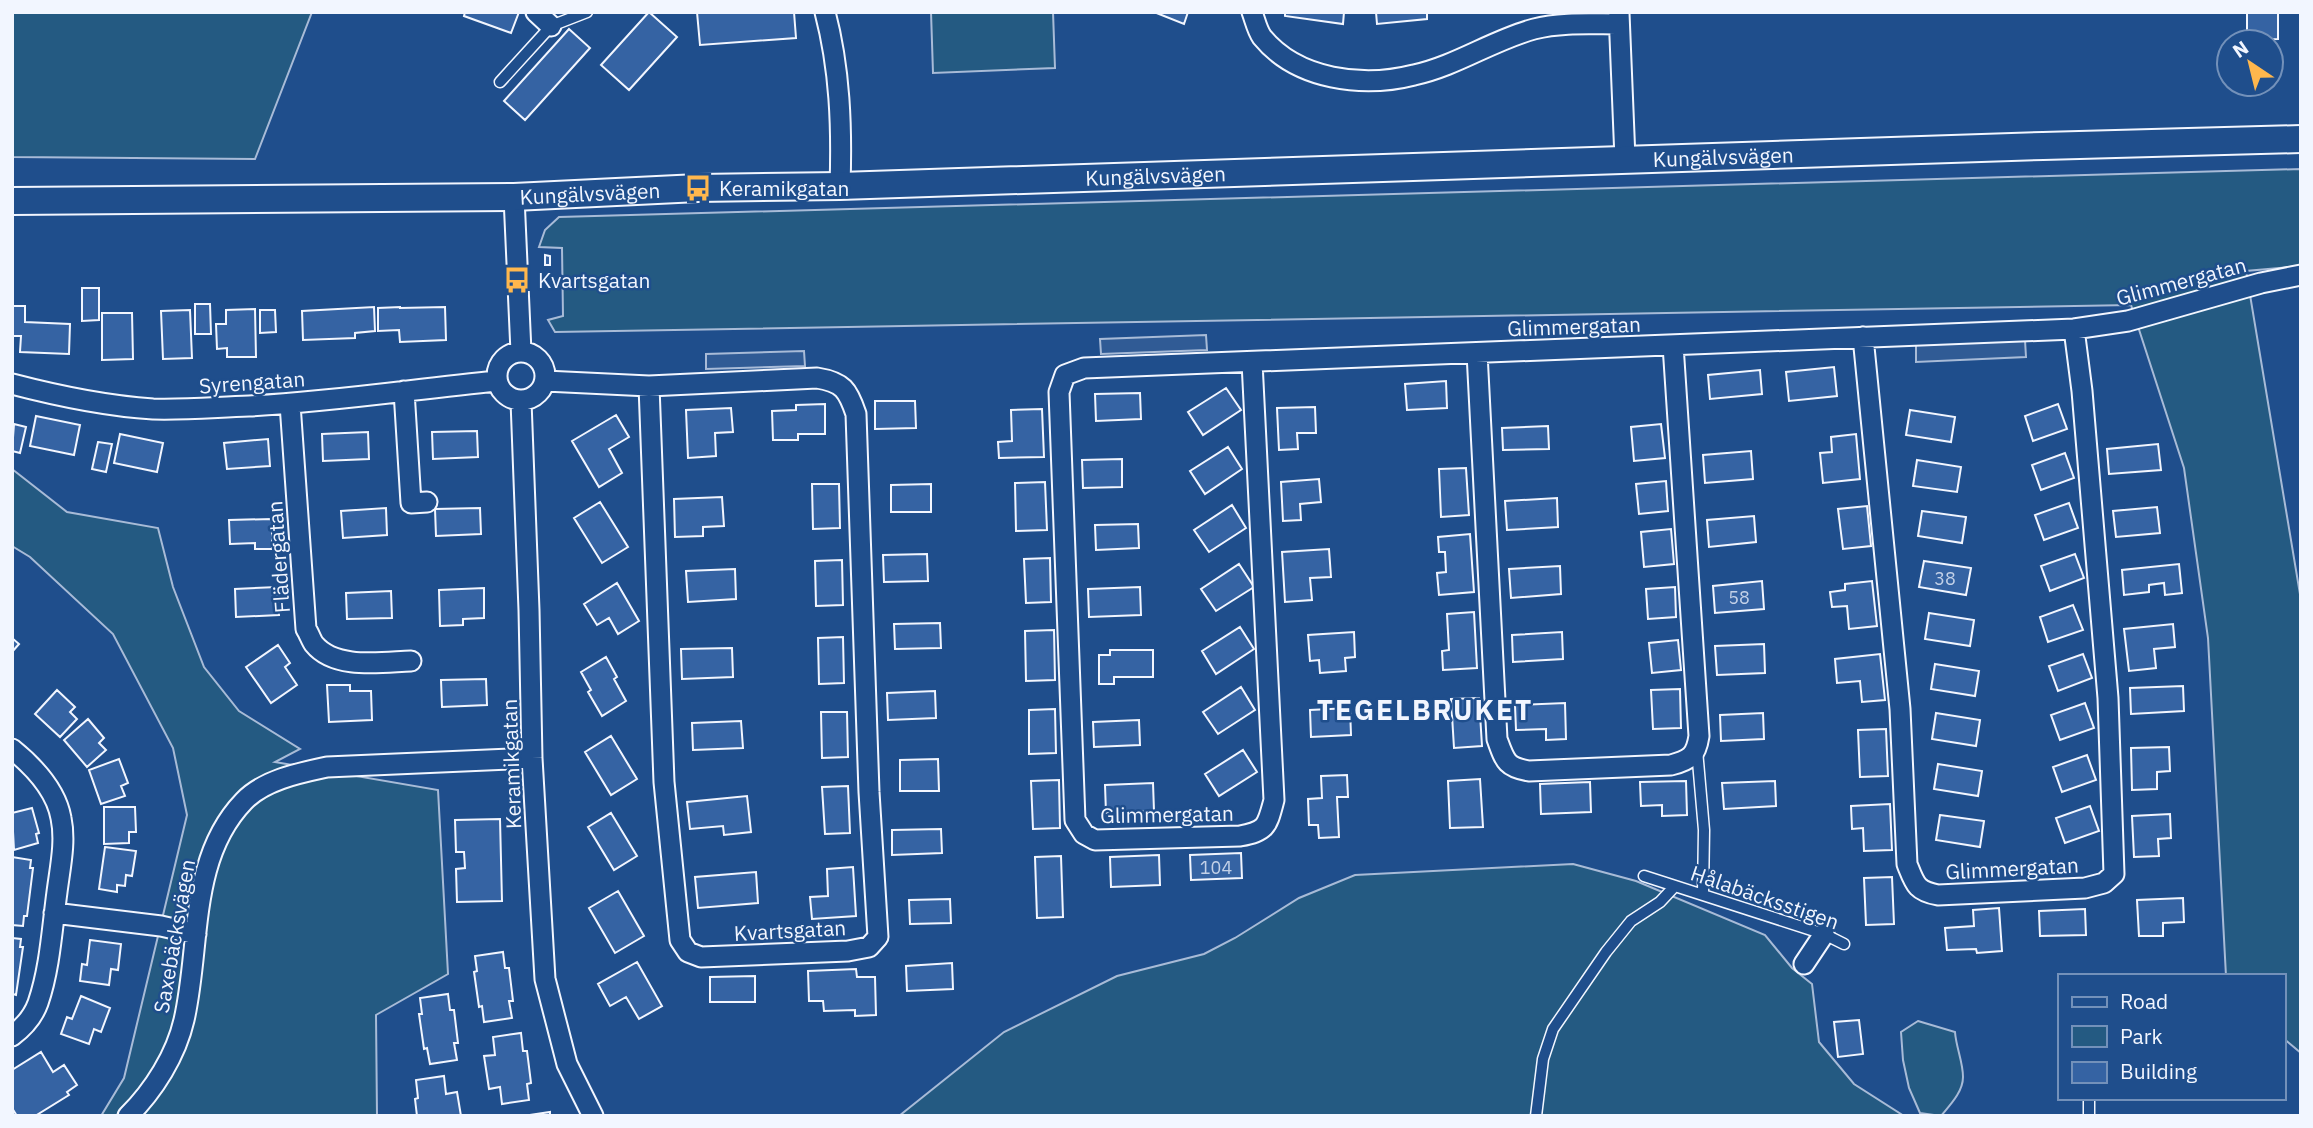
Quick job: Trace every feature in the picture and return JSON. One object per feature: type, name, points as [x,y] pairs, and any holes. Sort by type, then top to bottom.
[{"type":"main road","name":"Kungälvsvägen","points":[[12,201],[514,197],[698,188],[840,186],[2301,139]]},
{"type":"street","points":[[825,12],[837,68],[842,135],[840,186]]},
{"type":"street","points":[[1252,12],[1260,34],[1276,51],[1301,68],[1334,77],[1370,80],[1414,76],[1459,61],[1534,29],[1619,18],[1625,159]]},
{"type":"street","points":[[514,197],[521,352]]},
{"type":"street","name":"Glimmergatan","points":[[1252,362],[1274,800],[1268,824],[1258,833],[1240,836],[1095,840],[1084,834],[1075,820],[1059,392],[1065,376],[1084,368],[2074,329],[2128,321],[2261,283],[2301,275]]},
{"type":"street","name":"Glimmergatan","points":[[1863,337],[1900,709],[1907,864],[1914,884],[1923,892],[1938,895],[2085,888],[2104,883],[2114,874],[2108,698],[2074,329]]},
{"type":"street","points":[[1477,353],[1497,740],[1505,761],[1515,769],[1529,771],[1671,765],[1686,761],[1697,750],[1699,736],[1673,345]]},
{"type":"street","points":[[521,352],[535,356],[541,362],[545,381],[535,397],[521,401],[506,396],[501,391],[497,370],[506,357],[521,352]]},
{"type":"street","name":"Kvartsgatan","points":[[545,381],[649,386],[817,378],[834,381],[850,396],[856,414],[869,792],[878,937],[869,947],[848,951],[701,957],[688,952],[680,940],[664,782],[649,386]]},
{"type":"street","name":"Syrengatan","points":[[12,384],[58,396],[152,409],[211,409],[290,404],[497,381]]},
{"type":"street","points":[[404,391],[411,503],[427,502]]},
{"type":"street","name":"Keramikgatan","points":[[521,401],[532,758],[545,979],[567,1064],[593,1116]]},
{"type":"street","name":"Flädergatan","points":[[290,404],[306,629],[314,644],[330,656],[349,661],[411,661]]},
{"type":"street","points":[[12,749],[39,775],[55,798],[62,818],[62,848],[45,980],[37,1006],[25,1027],[12,1036]]},
{"type":"street","name":"Saxebäcksvägen","points":[[128,1116],[156,1083],[184,1022],[202,887],[210,855],[228,822],[245,800],[266,786],[298,773],[327,768],[532,758]]},
{"type":"street","points":[[54,914],[161,926],[196,934]]},
{"type":"street","points":[[1804,964],[1824,934]]},
{"type":"lane","points":[[500,82],[543,19],[587,12]]},
{"type":"lane","points":[[1697,750],[1704,830],[1703,893]]},
{"type":"lane","name":"Hålabäcksstigen","points":[[1644,876],[1824,934],[1844,944]]},
{"type":"lane","name":"Hålabäcksstigen","points":[[1536,1116],[1543,1059],[1553,1029],[1631,920],[1660,902],[1674,887]]},
{"type":"green space","points":[[12,12],[312,12],[255,159],[12,157]]},
{"type":"green space","points":[[931,12],[1053,12],[1055,68],[933,73]]},
{"type":"green space","points":[[2301,169],[2301,266],[2246,271],[2301,600],[2301,1053],[2285,1040],[2285,974],[2226,974],[2208,638],[2184,468],[2131,305],[555,332],[548,320],[563,316],[562,248],[539,247],[545,230],[559,217]]},
{"type":"green space","points":[[12,469],[67,512],[158,528],[173,587],[204,667],[239,711],[300,749],[275,762],[438,790],[448,974],[376,1015],[377,1116],[101,1116],[124,1078],[187,815],[173,748],[113,634],[30,557],[12,546]]},
{"type":"green space","points":[[1573,864],[1636,881],[1765,935],[1792,968],[1812,984],[1819,1042],[1854,1084],[1904,1116],[899,1116],[1004,1032],[1117,976],[1204,954],[1299,898],[1355,875]]},
{"type":"green space","points":[[1918,1021],[1955,1032],[1962,1066],[1962,1083],[1955,1098],[1941,1116],[1920,1113],[1909,1088],[1901,1032]]},
{"type":"shaded area","points":[[1206,335],[1207,350],[1101,354],[1100,339]]},
{"type":"shaded area","points":[[2025,340],[2026,357],[1916,362],[1916,345]]},
{"type":"shaded area","points":[[804,351],[805,366],[706,369],[706,354]]},
{"type":"building","points":[[465,12],[519,12],[511,33],[464,16]]},
{"type":"building","points":[[649,12],[677,37],[629,90],[601,65]]},
{"type":"building","points":[[697,12],[794,12],[796,38],[700,45]]},
{"type":"building","points":[[1154,12],[1188,12],[1184,24]]},
{"type":"building","points":[[1285,12],[1344,12],[1343,24],[1285,16]]},
{"type":"building","points":[[1376,12],[1427,12],[1427,19],[1377,24]]},
{"type":"building","points":[[2247,12],[2278,12],[2278,28],[2247,28]]},
{"type":"building","points":[[569,29],[590,48],[525,120],[504,101]]},
{"type":"building","points":[[545,255],[550,256],[550,265],[545,265]]},
{"type":"building","points":[[82,288],[99,288],[99,320],[82,321]]},
{"type":"building","points":[[195,304],[210,304],[211,334],[195,334]]},
{"type":"building","points":[[12,306],[25,306],[25,322],[70,324],[69,354],[20,352],[21,336],[12,336]]},
{"type":"building","points":[[374,307],[375,331],[355,333],[355,338],[303,340],[302,311]]},
{"type":"building","points":[[445,307],[446,340],[400,342],[399,330],[378,331],[378,308]]},
{"type":"building","points":[[255,309],[256,357],[227,357],[227,348],[217,349],[216,324],[226,324],[226,310]]},
{"type":"building","points":[[190,310],[192,358],[163,359],[161,311]]},
{"type":"building","points":[[260,310],[275,310],[276,332],[260,333]]},
{"type":"building","points":[[102,313],[132,313],[133,359],[102,360]]},
{"type":"building","points":[[1834,367],[1837,396],[1789,401],[1786,372]]},
{"type":"building","points":[[1760,370],[1762,394],[1710,399],[1708,375]]},
{"type":"building","points":[[1446,381],[1447,408],[1407,410],[1405,384]]},
{"type":"building","points":[[1226,388],[1241,410],[1203,435],[1188,412]]},
{"type":"building","points":[[1140,393],[1141,419],[1096,421],[1095,394]]},
{"type":"building","points":[[875,401],[915,401],[916,428],[875,429]]},
{"type":"building","points":[[825,404],[825,434],[798,434],[798,440],[773,440],[772,411],[796,410],[796,405]]},
{"type":"building","points":[[2058,404],[2067,429],[2033,441],[2025,416]]},
{"type":"building","points":[[1315,407],[1316,433],[1297,433],[1298,449],[1279,450],[1277,408]]},
{"type":"building","points":[[731,408],[733,432],[715,433],[716,456],[688,458],[686,410]]},
{"type":"building","points":[[1042,409],[1044,457],[999,458],[998,442],[1012,441],[1011,410]]},
{"type":"building","points":[[1910,410],[1955,417],[1951,442],[1906,435]]},
{"type":"building","points":[[616,415],[629,437],[609,449],[622,473],[599,487],[572,441]]},
{"type":"building","points":[[36,416],[80,425],[74,455],[30,446]]},
{"type":"building","points":[[14,424],[26,427],[20,453],[12,451]]},
{"type":"building","points":[[1661,424],[1665,458],[1634,461],[1631,427]]},
{"type":"building","points":[[1548,426],[1549,449],[1503,450],[1502,428]]},
{"type":"building","points":[[477,431],[478,457],[433,459],[432,432]]},
{"type":"building","points":[[368,432],[369,459],[323,461],[322,434]]},
{"type":"building","points":[[120,434],[163,443],[157,472],[114,463]]},
{"type":"building","points":[[1856,434],[1860,479],[1823,483],[1820,453],[1832,452],[1831,437]]},
{"type":"building","points":[[268,439],[270,466],[227,469],[224,443]]},
{"type":"building","points":[[98,442],[112,444],[106,472],[92,469]]},
{"type":"building","points":[[2158,444],[2161,470],[2109,474],[2107,449]]},
{"type":"building","points":[[1228,447],[1242,469],[1205,494],[1190,471]]},
{"type":"building","points":[[1751,451],[1753,479],[1705,483],[1703,455]]},
{"type":"building","points":[[2065,453],[2074,478],[2041,490],[2032,465]]},
{"type":"building","points":[[1122,459],[1122,487],[1083,488],[1082,460]]},
{"type":"building","points":[[1917,460],[1961,467],[1957,492],[1913,486]]},
{"type":"building","points":[[1466,468],[1469,515],[1441,517],[1439,469]]},
{"type":"building","points":[[1319,479],[1321,502],[1300,504],[1301,520],[1283,521],[1281,482]]},
{"type":"building","points":[[1666,481],[1668,511],[1639,514],[1636,484]]},
{"type":"building","points":[[1045,482],[1047,530],[1016,531],[1015,483]]},
{"type":"building","points":[[812,484],[839,484],[840,528],[813,529]]},
{"type":"building","points":[[931,484],[931,512],[891,512],[891,485]]},
{"type":"building","points":[[722,497],[724,526],[703,527],[703,536],[675,537],[674,499]]},
{"type":"building","points":[[1557,498],[1558,527],[1507,530],[1505,501]]},
{"type":"building","points":[[600,502],[628,547],[602,563],[574,518]]},
{"type":"building","points":[[2069,503],[2078,528],[2044,540],[2035,515]]},
{"type":"building","points":[[1232,505],[1246,528],[1209,552],[1194,530]]},
{"type":"building","points":[[1867,506],[1871,546],[1843,549],[1838,509]]},
{"type":"building","points":[[2157,507],[2160,533],[2116,537],[2113,511]]},
{"type":"building","points":[[386,508],[387,535],[343,538],[341,511]]},
{"type":"building","points":[[480,508],[481,534],[436,536],[435,509]]},
{"type":"building","points":[[1922,511],[1966,517],[1962,543],[1918,536]]},
{"type":"building","points":[[1754,516],[1756,542],[1709,547],[1707,520]]},
{"type":"building","points":[[272,519],[272,549],[255,549],[255,543],[230,544],[229,520]]},
{"type":"building","points":[[1138,524],[1139,548],[1096,550],[1095,525]]},
{"type":"building","points":[[1671,529],[1674,564],[1644,567],[1641,532]]},
{"type":"building","points":[[1470,534],[1474,592],[1439,595],[1437,573],[1446,572],[1445,552],[1439,552],[1438,537]]},
{"type":"building","points":[[1329,549],[1331,577],[1310,578],[1312,600],[1285,602],[1282,552]]},
{"type":"building","points":[[927,554],[928,581],[884,582],[883,555]]},
{"type":"building","points":[[2075,554],[2084,578],[2050,591],[2041,566]]},
{"type":"building","points":[[1050,558],[1051,602],[1026,603],[1024,559]]},
{"type":"building","points":[[842,560],[843,605],[816,606],[815,561]]},
{"type":"building","points":[[1924,561],[1971,568],[1966,595],[1919,587]]},
{"type":"building","points":[[1239,564],[1254,587],[1216,611],[1201,589]]},
{"type":"building","points":[[2179,564],[2182,593],[2165,595],[2164,583],[2149,585],[2149,592],[2124,595],[2122,570]]},
{"type":"building","points":[[1560,566],[1561,594],[1511,598],[1509,569]]},
{"type":"building","points":[[735,569],[736,599],[688,602],[686,571]]},
{"type":"building","points":[[1762,581],[1764,609],[1715,613],[1713,586]]},
{"type":"building","points":[[1872,581],[1877,626],[1849,629],[1847,606],[1832,607],[1830,592],[1845,590],[1845,584]]},
{"type":"building","points":[[617,583],[639,621],[618,634],[609,618],[597,625],[584,604]]},
{"type":"building","points":[[277,587],[279,615],[236,617],[235,589]]},
{"type":"building","points":[[1140,587],[1141,615],[1089,617],[1088,589]]},
{"type":"building","points":[[1675,587],[1676,617],[1648,619],[1646,589]]},
{"type":"building","points":[[484,588],[484,618],[463,619],[463,625],[440,626],[439,590]]},
{"type":"building","points":[[391,591],[392,618],[347,619],[346,593]]},
{"type":"building","points":[[2073,605],[2083,630],[2048,642],[2040,617]]},
{"type":"building","points":[[1474,612],[1477,668],[1443,670],[1442,651],[1449,650],[1447,614]]},
{"type":"building","points":[[1929,613],[1974,620],[1970,646],[1925,639]]},
{"type":"building","points":[[940,623],[941,648],[895,649],[894,624]]},
{"type":"building","points":[[2173,624],[2175,647],[2154,649],[2156,668],[2129,671],[2124,629]]},
{"type":"building","points":[[1240,627],[1254,649],[1216,674],[1202,651]]},
{"type":"building","points":[[1054,630],[1055,680],[1026,681],[1025,631]]},
{"type":"building","points":[[1354,632],[1355,657],[1345,658],[1346,671],[1320,673],[1319,660],[1310,661],[1308,635]]},
{"type":"building","points":[[1562,632],[1563,659],[1513,662],[1512,635]]},
{"type":"building","points":[[843,637],[844,683],[819,684],[818,638]]},
{"type":"building","points":[[12,638],[19,644],[12,652]]},
{"type":"building","points":[[1678,640],[1681,670],[1652,673],[1649,643]]},
{"type":"building","points":[[1764,644],[1765,673],[1717,675],[1715,646]]},
{"type":"building","points":[[278,645],[290,663],[285,667],[297,685],[271,703],[246,667]]},
{"type":"building","points":[[732,648],[733,677],[682,679],[681,649]]},
{"type":"building","points":[[1110,650],[1153,650],[1153,677],[1114,677],[1114,684],[1099,684],[1099,655],[1110,655]]},
{"type":"building","points":[[1880,654],[1885,700],[1862,702],[1860,681],[1837,683],[1835,659]]},
{"type":"building","points":[[2083,654],[2092,678],[2058,691],[2049,666]]},
{"type":"building","points":[[606,657],[626,701],[602,716],[588,692],[591,690],[581,672]]},
{"type":"building","points":[[1935,664],[1979,671],[1975,696],[1931,689]]},
{"type":"building","points":[[486,679],[487,705],[442,707],[441,680]]},
{"type":"building","points":[[327,685],[350,685],[350,691],[371,691],[372,720],[329,722]]},
{"type":"building","points":[[2183,686],[2184,711],[2131,714],[2130,688]]},
{"type":"building","points":[[1241,687],[1255,710],[1218,734],[1203,712]]},
{"type":"building","points":[[1680,689],[1681,728],[1653,729],[1651,690]]},
{"type":"building","points":[[57,690],[75,707],[70,712],[77,719],[60,737],[35,714]]},
{"type":"building","points":[[935,691],[936,718],[888,720],[887,693]]},
{"type":"building","points":[[1479,698],[1482,746],[1454,748],[1451,699]]},
{"type":"building","points":[[1565,703],[1566,739],[1546,740],[1546,729],[1516,730],[1515,705]]},
{"type":"building","points":[[2085,703],[2094,728],[2060,740],[2051,715]]},
{"type":"building","points":[[1350,708],[1351,735],[1311,737],[1310,710]]},
{"type":"building","points":[[1055,709],[1056,753],[1029,754],[1029,710]]},
{"type":"building","points":[[821,712],[847,712],[848,757],[822,758]]},
{"type":"building","points":[[1763,713],[1764,739],[1721,741],[1720,715]]},
{"type":"building","points":[[1936,713],[1980,720],[1976,746],[1932,739]]},
{"type":"building","points":[[88,719],[104,738],[99,743],[106,750],[87,767],[64,740]]},
{"type":"building","points":[[1139,720],[1140,745],[1094,747],[1093,722]]},
{"type":"building","points":[[741,721],[743,748],[693,750],[692,723]]},
{"type":"building","points":[[1886,729],[1888,776],[1860,777],[1858,730]]},
{"type":"building","points":[[611,736],[637,779],[611,795],[585,752]]},
{"type":"building","points":[[2169,747],[2170,771],[2157,772],[2157,789],[2132,790],[2131,748]]},
{"type":"building","points":[[1243,750],[1257,772],[1219,796],[1205,774]]},
{"type":"building","points":[[2087,755],[2096,780],[2062,792],[2053,767]]},
{"type":"building","points":[[119,759],[128,783],[121,786],[125,796],[101,804],[89,770]]},
{"type":"building","points":[[938,759],[939,791],[900,791],[900,760]]},
{"type":"building","points":[[1938,764],[1982,771],[1978,796],[1934,789]]},
{"type":"building","points":[[1347,775],[1348,797],[1337,797],[1339,837],[1319,838],[1318,825],[1309,825],[1308,799],[1322,798],[1321,776]]},
{"type":"building","points":[[1480,779],[1483,827],[1450,828],[1448,781]]},
{"type":"building","points":[[1059,780],[1060,828],[1033,829],[1031,781]]},
{"type":"building","points":[[1686,781],[1687,815],[1662,816],[1662,805],[1641,806],[1640,782]]},
{"type":"building","points":[[1775,781],[1776,806],[1724,809],[1722,783]]},
{"type":"building","points":[[1590,782],[1591,812],[1541,814],[1540,784]]},
{"type":"building","points":[[1153,783],[1154,811],[1106,813],[1105,785]]},
{"type":"building","points":[[848,786],[850,833],[825,834],[822,787]]},
{"type":"building","points":[[747,796],[751,832],[724,835],[723,826],[690,829],[687,802]]},
{"type":"building","points":[[1890,804],[1892,850],[1864,851],[1863,828],[1852,829],[1851,806]]},
{"type":"building","points":[[2090,806],[2099,831],[2065,843],[2056,818]]},
{"type":"building","points":[[104,807],[135,807],[136,832],[129,832],[129,843],[104,844]]},
{"type":"building","points":[[32,808],[39,833],[36,834],[38,843],[14,850],[12,813]]},
{"type":"building","points":[[611,813],[637,856],[614,870],[588,827]]},
{"type":"building","points":[[2170,814],[2171,838],[2158,839],[2159,856],[2134,857],[2132,816]]},
{"type":"building","points":[[1940,815],[1984,821],[1980,847],[1936,840]]},
{"type":"building","points":[[500,819],[502,901],[457,902],[456,869],[465,868],[464,852],[456,852],[455,820]]},
{"type":"building","points":[[941,829],[942,853],[892,855],[892,830]]},
{"type":"building","points":[[105,847],[136,851],[132,876],[126,875],[125,886],[117,885],[117,892],[99,889]]},
{"type":"building","points":[[1241,853],[1242,878],[1191,880],[1190,855]]},
{"type":"building","points":[[1159,855],[1160,885],[1111,887],[1110,857]]},
{"type":"building","points":[[1061,856],[1063,917],[1037,918],[1035,857]]},
{"type":"building","points":[[12,857],[31,860],[30,868],[33,868],[27,916],[24,916],[23,926],[12,925]]},
{"type":"building","points":[[853,867],[856,916],[812,919],[810,897],[828,896],[827,869]]},
{"type":"building","points":[[756,872],[758,903],[698,908],[695,877]]},
{"type":"building","points":[[1892,877],[1894,924],[1866,925],[1864,878]]},
{"type":"building","points":[[618,891],[644,936],[615,953],[589,908]]},
{"type":"building","points":[[2183,898],[2184,922],[2163,923],[2163,936],[2139,936],[2137,900]]},
{"type":"building","points":[[950,899],[951,923],[910,924],[909,900]]},
{"type":"building","points":[[1999,908],[2002,951],[1977,953],[1976,949],[1947,950],[1945,928],[1974,926],[1973,910]]},
{"type":"building","points":[[2085,909],[2086,935],[2040,936],[2039,911]]},
{"type":"building","points":[[12,938],[21,939],[20,947],[23,947],[16,995],[13,994],[12,998]]},
{"type":"building","points":[[90,940],[121,944],[118,970],[111,969],[109,985],[80,981],[82,964],[87,965]]},
{"type":"building","points":[[503,952],[505,968],[509,968],[512,1018],[484,1022],[474,972],[477,971],[475,956]]},
{"type":"building","points":[[637,962],[662,1006],[639,1019],[626,997],[610,1006],[598,984]]},
{"type":"building","points":[[952,963],[953,989],[907,991],[906,966]]},
{"type":"building","points":[[856,969],[857,977],[875,977],[876,1015],[855,1016],[855,1010],[824,1011],[823,1001],[809,1001],[808,971]]},
{"type":"building","points":[[755,976],[755,1002],[710,1002],[710,977]]},
{"type":"building","points":[[448,994],[450,1010],[454,1010],[457,1060],[430,1064],[427,1048],[424,1049],[419,1014],[422,1014],[420,998]]},
{"type":"building","points":[[81,996],[110,1008],[101,1032],[94,1029],[89,1044],[61,1034],[67,1017],[72,1019]]},
{"type":"building","points":[[1859,1020],[1863,1054],[1838,1057],[1834,1022]]},
{"type":"building","points":[[521,1033],[523,1051],[527,1051],[531,1083],[527,1084],[529,1100],[502,1104],[500,1087],[489,1089],[484,1056],[495,1055],[493,1037]]},
{"type":"building","points":[[41,1052],[53,1072],[64,1065],[77,1085],[67,1092],[69,1095],[35,1116],[17,1116],[12,1108],[12,1070]]},
{"type":"building","points":[[444,1076],[446,1094],[457,1092],[461,1116],[417,1116],[416,1080]]},
{"type":"building","points":[[550,1112],[550,1116],[523,1116]]},
{"type":"place","name":"Keramikgatan","points":[[698,188]]},
{"type":"place","name":"Kvartsgatan","points":[[517,280]]},
{"type":"district","name":"TEGELBRUKET","points":[[1425,709]]}]
